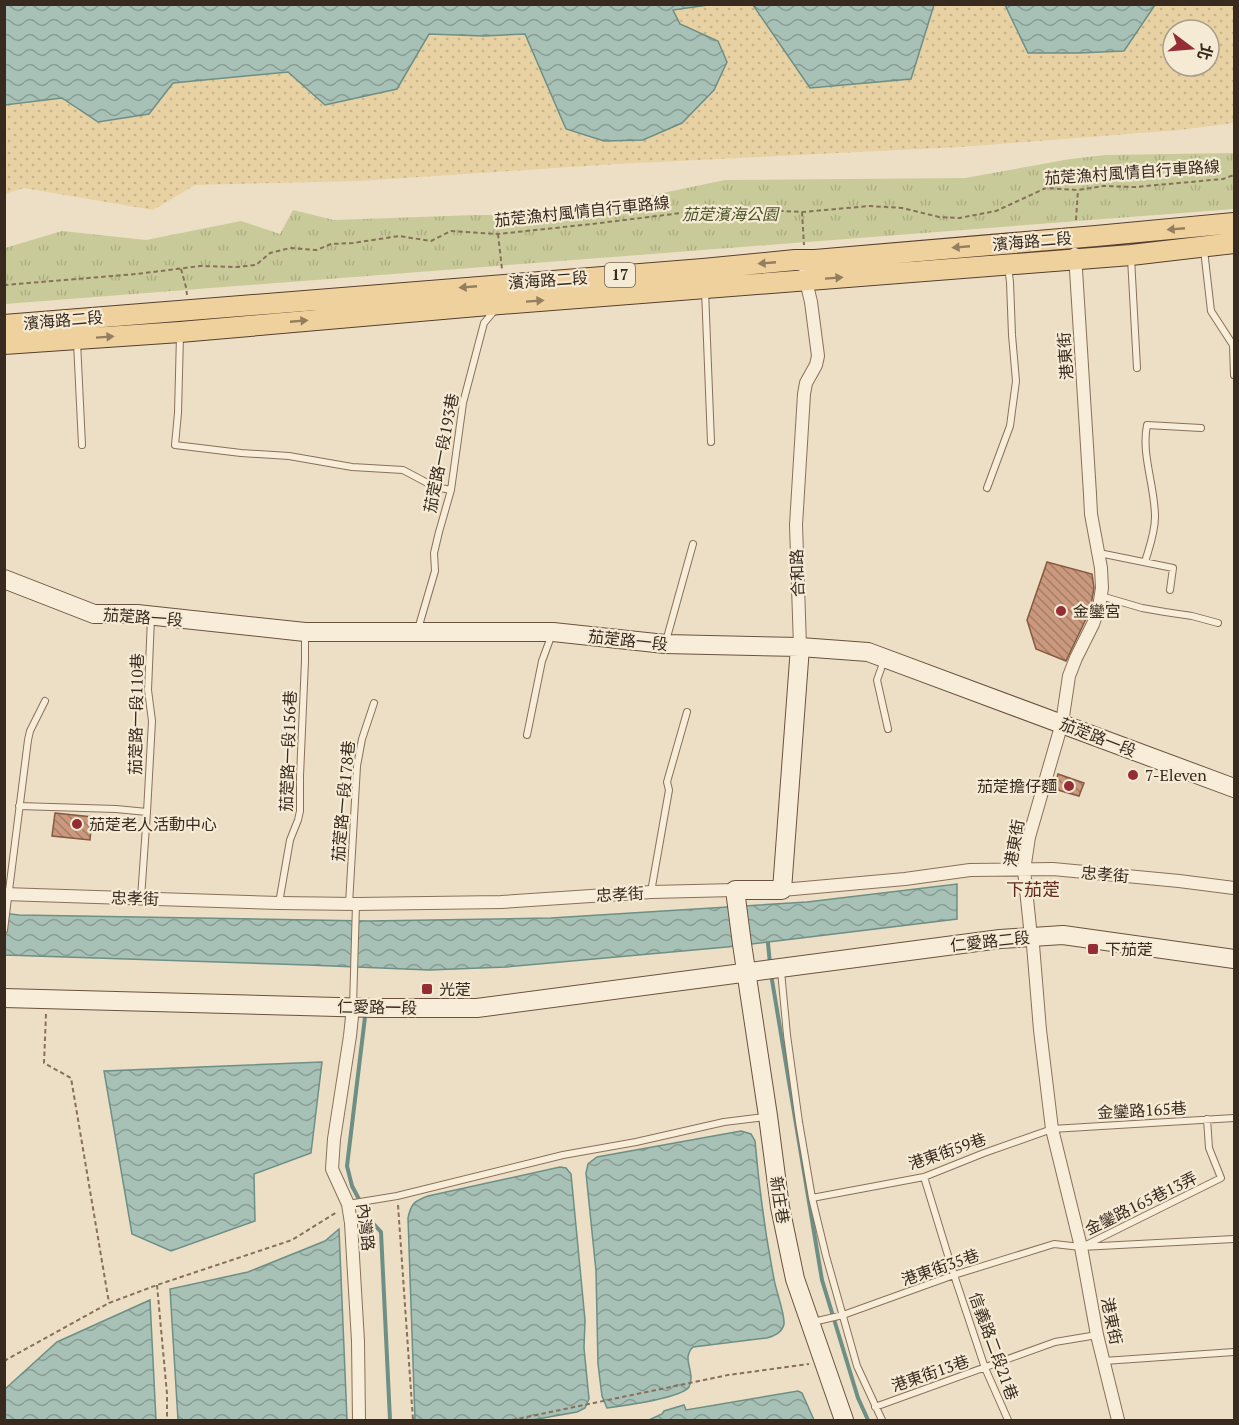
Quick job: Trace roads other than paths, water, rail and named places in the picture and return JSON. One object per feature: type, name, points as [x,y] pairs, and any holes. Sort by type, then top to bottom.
[{"type":"main road","name":"濱海路二段","points":[[4,325],[1234,223]]},
{"type":"main road","name":"濱海路二段","points":[[4,344],[180,332],[500,304],[1131,255],[1234,243]]},
{"type":"street","name":"港東街","points":[[1074,238],[1090,494],[1102,588],[1100,607],[1068,676],[1062,723],[1029,837],[1024,870],[1052,1129],[1081,1247],[1097,1335],[1118,1420]]},
{"type":"street","name":"合和路","points":[[782,890],[800,647],[796,525],[804,394],[806,383],[816,365],[818,356],[806,281],[805,260]]},
{"type":"street","name":"茄萣路一段","points":[[4,579],[94,614],[151,616],[305,632],[553,632],[665,644],[800,647],[868,652],[1234,788]]},
{"type":"street","name":"忠孝街","points":[[7,894],[279,903],[354,908],[501,903],[651,892],[736,897],[970,870],[1053,869],[1234,888]]},
{"type":"street","name":"新庄巷","points":[[736,897],[742,944],[765,970],[768,1116],[780,1207],[795,1279],[844,1420]]},
{"type":"street","name":"仁愛路二段","points":[[765,970],[1000,939],[1063,935],[1234,959]]},
{"type":"street","name":"仁愛路一段","points":[[4,998],[477,1008],[765,970]]},
{"type":"street","name":"內灣路","points":[[353,1007],[334,1139],[332,1169],[348,1204],[351,1223],[358,1341],[359,1420]]},
{"type":"lane","points":[[1204,247],[1211,310],[1233,345],[1234,375]]},
{"type":"lane","points":[[1131,255],[1137,368]]},
{"type":"lane","points":[[987,488],[1010,426],[1016,381],[1007,264]]},
{"type":"lane","points":[[500,304],[502,284]]},
{"type":"lane","points":[[705,288],[711,442]]},
{"type":"lane","name":"茄萣路一段193巷","points":[[417,633],[435,571],[434,553],[451,490],[464,403],[484,323],[500,304]]},
{"type":"lane","points":[[183,310],[175,445],[289,456],[352,467],[403,470],[435,487],[451,490]]},
{"type":"lane","points":[[77,338],[82,445]]},
{"type":"lane","points":[[1144,562],[1153,537],[1155,517],[1146,452],[1147,424],[1201,428]]},
{"type":"lane","points":[[665,644],[693,544]]},
{"type":"lane","points":[[1097,553],[1173,568],[1170,590]]},
{"type":"lane","points":[[1101,596],[1142,608],[1192,616],[1218,623]]},
{"type":"lane","name":"茄萣路一段110巷","points":[[141,898],[152,721],[148,690],[151,616]]},
{"type":"lane","name":"茄萣路一段156巷","points":[[279,903],[290,840],[300,811],[305,632]]},
{"type":"lane","points":[[527,735],[542,661],[553,632]]},
{"type":"lane","points":[[888,729],[877,680],[882,666],[894,662]]},
{"type":"lane","points":[[4,930],[30,731],[45,701]]},
{"type":"lane","name":"茄萣路一段178巷","points":[[353,1007],[357,766],[362,739],[374,703]]},
{"type":"lane","points":[[651,892],[669,790],[667,782],[687,712]]},
{"type":"lane","points":[[19,806],[147,812]]},
{"type":"lane","points":[[765,970],[787,1035],[812,1198],[826,1256],[857,1366],[882,1420]]},
{"type":"lane","points":[[348,1204],[397,1196],[563,1155],[636,1142],[724,1122],[768,1116]]},
{"type":"lane","name":"金鑾路165巷","points":[[1052,1129],[1234,1118]]},
{"type":"lane","name":"金鑾路165巷13弄","points":[[1081,1247],[1221,1178],[1209,1148],[1207,1119]]},
{"type":"lane","name":"港東街59巷","points":[[812,1198],[924,1177],[1052,1129]]},
{"type":"lane","name":"信義路二段21巷","points":[[924,1177],[985,1368],[1008,1420]]},
{"type":"lane","name":"港東街35巷","points":[[809,1323],[843,1315],[954,1275],[1054,1244],[1081,1247],[1234,1239]]},
{"type":"lane","name":"港東街13巷","points":[[875,1407],[1054,1342],[1097,1335]]},
{"type":"lane","points":[[1104,1361],[1234,1352]]},
{"type":"water","points":[[4,5],[708,5],[673,10],[680,24],[718,41],[727,62],[714,90],[682,123],[643,140],[604,141],[566,129],[525,34],[484,36],[429,34],[397,89],[325,105],[288,72],[173,83],[149,114],[98,122],[62,98],[5,105]]},
{"type":"water","points":[[753,5],[934,5],[911,79],[810,88]]},
{"type":"water","points":[[1005,5],[1155,5],[1124,51],[1028,53]]},
{"type":"water","points":[[957,884],[957,919],[727,947],[506,967],[429,970],[5,955],[4,913],[369,921],[551,918],[807,902]]},
{"type":"water","points":[[322,1062],[311,1153],[254,1174],[255,1221],[171,1251],[132,1234],[104,1071]]},
{"type":"water","points":[[741,1131],[751,1134],[755,1141],[765,1227],[783,1314],[783,1327],[777,1334],[767,1338],[693,1347],[688,1354],[691,1378],[689,1387],[684,1391],[651,1401],[607,1408],[602,1396],[598,1364],[596,1271],[586,1173],[588,1164],[597,1157]]},
{"type":"water","points":[[560,1167],[566,1168],[571,1174],[585,1320],[584,1348],[589,1399],[585,1408],[577,1412],[532,1420],[415,1420],[408,1218],[410,1209],[416,1201],[428,1196]]},
{"type":"water","points":[[339,1229],[347,1420],[178,1420],[170,1289],[248,1272],[325,1241]]},
{"type":"water","points":[[150,1300],[156,1420],[5,1420],[5,1389],[57,1342]]},
{"type":"water","points":[[798,1391],[802,1393],[814,1420],[649,1420],[664,1411],[684,1405],[686,1410]]},
{"type":"waterway","points":[[768,943],[770,964]]},
{"type":"waterway","points":[[771,974],[822,1280],[858,1398],[868,1420]]},
{"type":"waterway","points":[[365,1017],[347,1166],[352,1186],[370,1220],[381,1232],[390,1420]]},
{"type":"place","name":"金鑾宮","points":[[1061,611]]},
{"type":"place","name":"7-Eleven","points":[[1133,775]]},
{"type":"place","name":"茄萣擔仔麵","points":[[1069,786]]},
{"type":"place","name":"茄萣老人活動中心","points":[[77,824]]},
{"type":"place","name":"下茄萣","points":[[1093,949]]},
{"type":"place","name":"光萣","points":[[427,989]]},
{"type":"district","name":"下茄萣","points":[[1033,890]]},
{"type":"park label","name":"茄萣濱海公園","points":[[730,214]]}]
